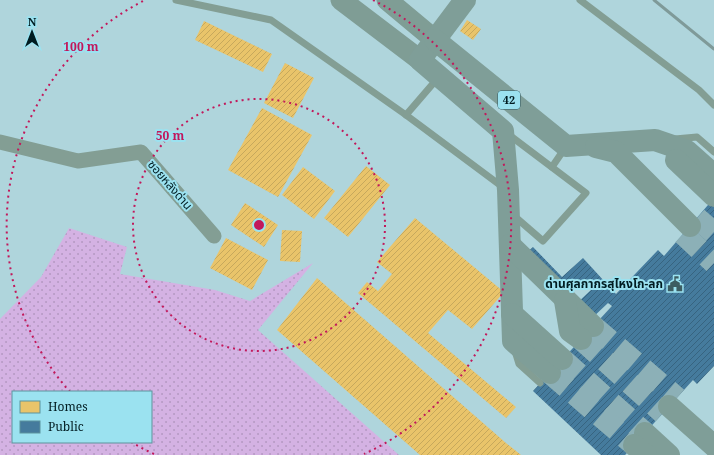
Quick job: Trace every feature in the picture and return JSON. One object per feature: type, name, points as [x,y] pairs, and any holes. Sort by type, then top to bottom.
[{"type":"highway","points":[[420,60],[465,0]]},
{"type":"highway","name":"42","points":[[435,40],[566,146]]},
{"type":"highway","name":"42","points":[[420,60],[442,74],[503,130]]},
{"type":"highway","points":[[503,130],[510,245],[512,341],[551,372],[512,314]]},
{"type":"highway","points":[[566,146],[589,146],[655,140],[688,150],[714,175]]},
{"type":"highway","points":[[655,140],[714,196]]},
{"type":"highway","points":[[589,146],[616,152],[667,203],[687,208],[690,226],[589,146]]},
{"type":"highway","points":[[510,245],[577,324]]},
{"type":"highway","points":[[714,430],[670,406],[714,446]]},
{"type":"highway","points":[[642,444],[669,455]]},
{"type":"main road","points":[[341,0],[420,60]]},
{"type":"main road","points":[[387,0],[435,40]]},
{"type":"street","name":"ซอยหลังด่าน","points":[[0,142],[78,161],[141,152],[214,236]]},
{"type":"lane","points":[[176,0],[271,20],[406,116],[508,201],[543,241],[586,193],[503,130]]},
{"type":"lane","points":[[580,0],[699,90],[714,105]]},
{"type":"lane","points":[[406,116],[442,74]]},
{"type":"lane","points":[[655,140],[698,137],[714,152]]},
{"type":"lane","points":[[552,167],[566,146]]},
{"type":"shaded area","points":[[69,228],[127,247],[120,274],[215,290],[250,301],[313,263],[258,330],[399,455],[0,455],[0,319],[41,277]]},
{"type":"building: Homes","points":[[467,20],[481,29],[473,40],[460,31]]},
{"type":"building: Homes","points":[[204,21],[272,54],[263,72],[195,40]]},
{"type":"building: Homes","points":[[285,63],[314,78],[293,118],[264,103]]},
{"type":"building: Homes","points":[[262,108],[312,135],[278,197],[228,170]]},
{"type":"building: Homes","points":[[366,166],[390,185],[348,237],[324,218]]},
{"type":"building: Homes","points":[[303,167],[335,191],[314,219],[282,195]]},
{"type":"building: Homes","points":[[245,203],[278,225],[264,247],[231,225]]},
{"type":"building: Homes","points":[[415,218],[504,292],[472,329],[448,310],[428,333],[516,407],[506,418],[358,293],[367,282],[378,291],[392,274],[377,262]]},
{"type":"building: Homes","points":[[282,230],[302,231],[300,262],[280,261]]},
{"type":"building: Homes","points":[[226,238],[268,260],[252,290],[210,268]]},
{"type":"building: Homes","points":[[317,278],[521,455],[420,455],[277,330]]},
{"type":"building: Public","points":[[714,198],[714,366],[697,384],[693,380],[625,455],[601,455],[533,391],[612,306],[608,303],[590,320],[576,304],[591,290],[582,280],[563,297],[524,255],[533,247],[562,277],[583,258],[616,294],[658,250],[664,256]]},
{"type":"tunnel","points":[[697,218],[714,233]]},
{"type":"tunnel","points":[[683,234],[714,263]]},
{"type":"tunnel","points":[[593,326],[677,398]]},
{"type":"tunnel","points":[[581,339],[663,413]]},
{"type":"tunnel","points":[[562,359],[645,433]]},
{"type":"tunnel","points":[[550,373],[634,445]]},
{"type":"railway","points":[[654,0],[714,49]]},
{"type":"place","name":"ด่านศุลกากรสุไหงโก-ลก","points":[[675,284]]}]
